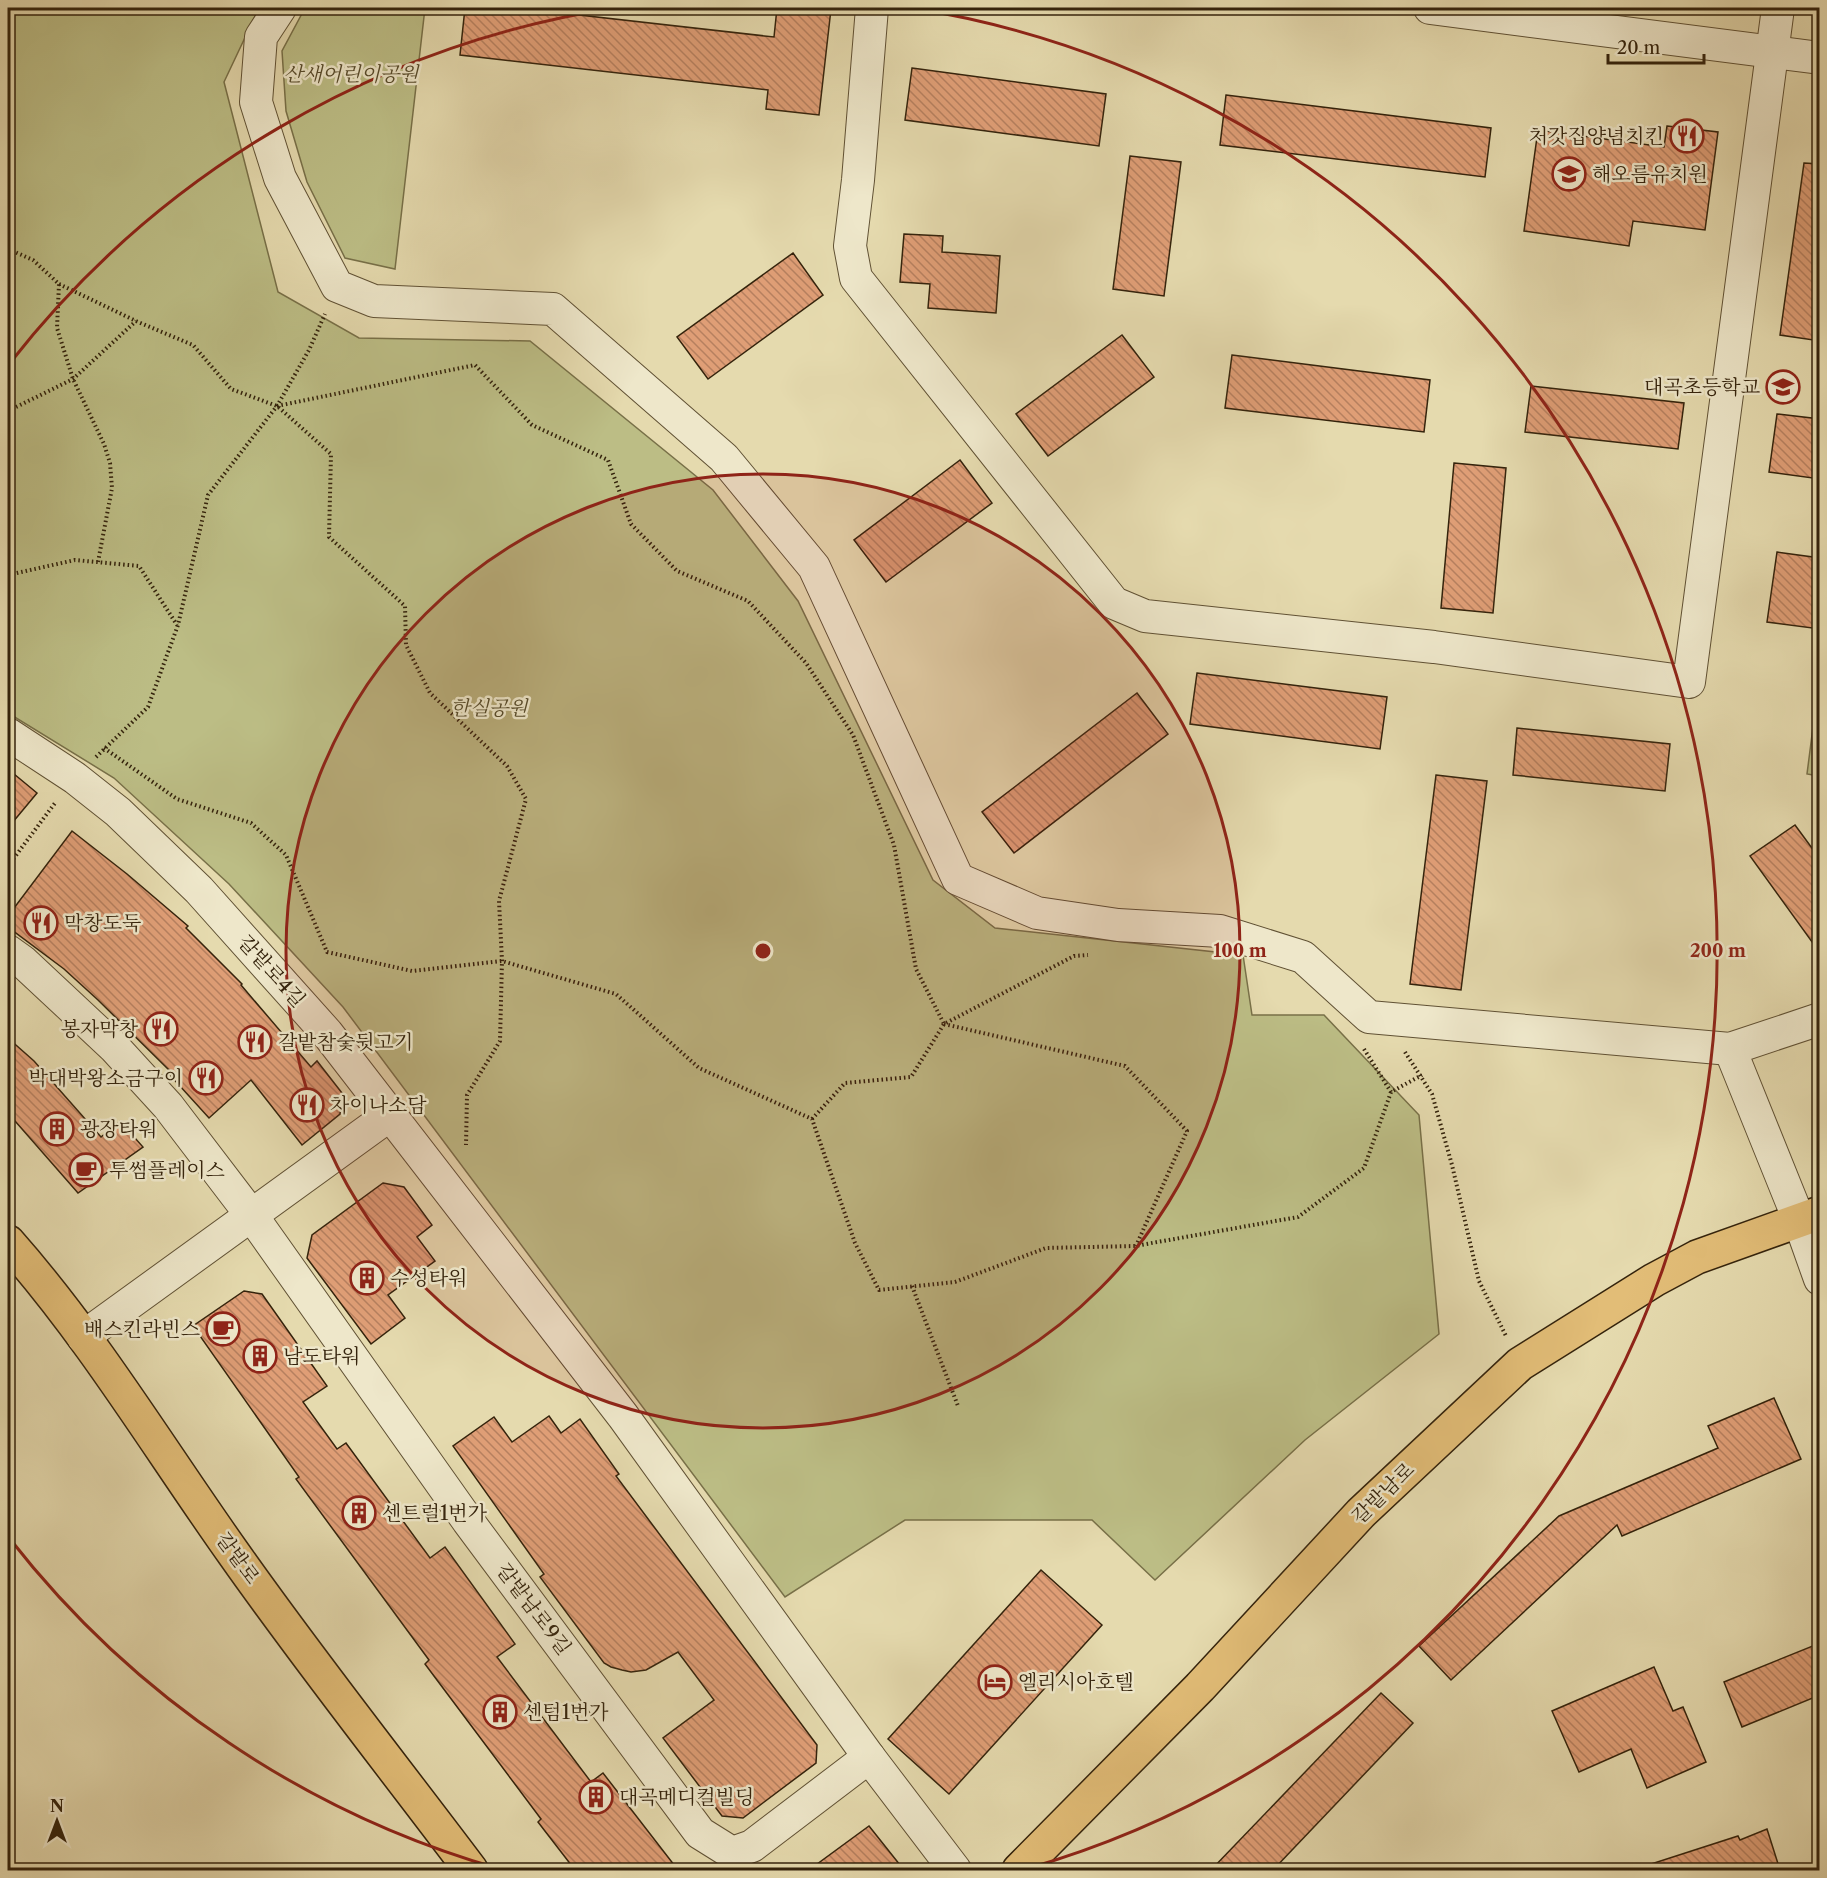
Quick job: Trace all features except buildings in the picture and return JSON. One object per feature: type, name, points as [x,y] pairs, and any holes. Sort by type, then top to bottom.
[{"type":"main road","name":"갈밭남로","points":[[1019,1870],[1200,1687],[1361,1513],[1520,1364],[1654,1280],[1697,1257],[1809,1216]]},
{"type":"main road","name":"갈밭로","points":[[8,1242],[83,1337],[236,1556],[471,1870]]},
{"type":"street","points":[[280,8],[261,37],[256,102],[280,178],[338,286],[374,301],[553,309],[724,458],[814,567],[958,879],[1037,913],[1118,925],[1220,931],[1303,957],[1370,1017],[1730,1049],[1820,1019]]},
{"type":"street","points":[[872,8],[858,180],[850,246],[856,278],[1114,603],[1145,616],[1434,647],[1689,682],[1778,8]]},
{"type":"street","points":[[1431,8],[1820,58]]},
{"type":"street","name":"갈밭로4길","points":[[8,734],[75,777],[118,812],[199,890],[327,1033],[391,1114]]},
{"type":"street","points":[[8,951],[22,961],[114,1047],[168,1106],[252,1215]]},
{"type":"street","points":[[1730,1049],[1809,1216],[1820,1279]]},
{"type":"street","points":[[83,1337],[391,1114],[623,1416],[868,1757],[955,1870]]},
{"type":"street","name":"갈밭남로9길","points":[[252,1215],[468,1521],[700,1833],[732,1853],[752,1846],[868,1757]]},
{"type":"path","points":[[8,249],[33,260],[59,284],[193,345],[231,389],[277,406],[331,454],[329,537],[405,606],[406,645],[430,693],[507,766],[526,799],[499,901],[502,961],[500,1041],[467,1095],[466,1145]]},
{"type":"path","points":[[59,284],[57,328],[73,379],[104,444],[110,464],[112,488],[98,562]]},
{"type":"path","points":[[8,866],[75,777],[148,706],[178,626],[208,495],[277,406],[309,350],[338,286]]},
{"type":"path","points":[[8,411],[73,379],[136,321]]},
{"type":"path","points":[[277,406],[475,365],[532,425],[608,460],[631,524],[677,572],[748,601],[806,663],[854,735],[894,845],[916,969],[944,1024],[1125,1066],[1186,1131],[1135,1246]]},
{"type":"path","points":[[8,575],[75,560],[139,566],[178,626]]},
{"type":"path","points":[[104,748],[177,799],[251,822],[286,855],[327,952],[412,971],[502,961],[616,994],[699,1068],[812,1119],[855,1243],[879,1290],[955,1282],[1046,1248],[1135,1246],[1298,1217],[1364,1168],[1392,1092],[1422,1075]]},
{"type":"path","points":[[812,1119],[845,1083],[911,1077],[944,1024],[1074,956],[1096,954]]},
{"type":"path","points":[[1380,1018],[1422,1075],[1432,1094],[1479,1281],[1520,1364]]},
{"type":"path","points":[[1361,1044],[1392,1092]]},
{"type":"path","points":[[912,1287],[958,1406]]},
{"type":"green space","name":"한실공원","points":[[8,8],[259,8],[224,82],[278,292],[359,338],[530,341],[713,490],[798,601],[933,880],[995,928],[1243,955],[1252,1015],[1324,1015],[1419,1115],[1439,1334],[1305,1440],[1155,1580],[1092,1520],[905,1520],[785,1597],[343,1007],[229,884],[114,778],[8,713]]},
{"type":"green space","name":"산새어린이공원","points":[[305,8],[425,8],[395,269],[345,258],[307,182],[286,111],[282,51]]},
{"type":"green space","points":[[1818,688],[1820,688],[1819,776],[1807,774]]},
{"type":"place","name":"처갓집양념치킨","points":[[1687,136]]},
{"type":"place","name":"해오름유치원","points":[[1569,174]]},
{"type":"place","name":"대곡초등학교","points":[[1783,387]]},
{"type":"place","name":"막창도둑","points":[[41,923]]},
{"type":"place","name":"봉자막창","points":[[161,1029]]},
{"type":"place","name":"갈밭참숯뒷고기","points":[[255,1042]]},
{"type":"place","name":"박대박왕소금구이","points":[[206,1078]]},
{"type":"place","name":"차이나소담","points":[[307,1105]]},
{"type":"place","name":"광장타워","points":[[57,1129]]},
{"type":"place","name":"투썸플레이스","points":[[86,1170]]},
{"type":"place","name":"수성타워","points":[[367,1278]]},
{"type":"place","name":"배스킨라빈스","points":[[223,1329]]},
{"type":"place","name":"남도타워","points":[[260,1356]]},
{"type":"place","name":"센트럴1번가","points":[[359,1513]]},
{"type":"place","name":"엘리시아호텔","points":[[995,1682]]},
{"type":"place","name":"센텀1번가","points":[[500,1712]]},
{"type":"place","name":"대곡메디컬빌딩","points":[[596,1797]]}]
